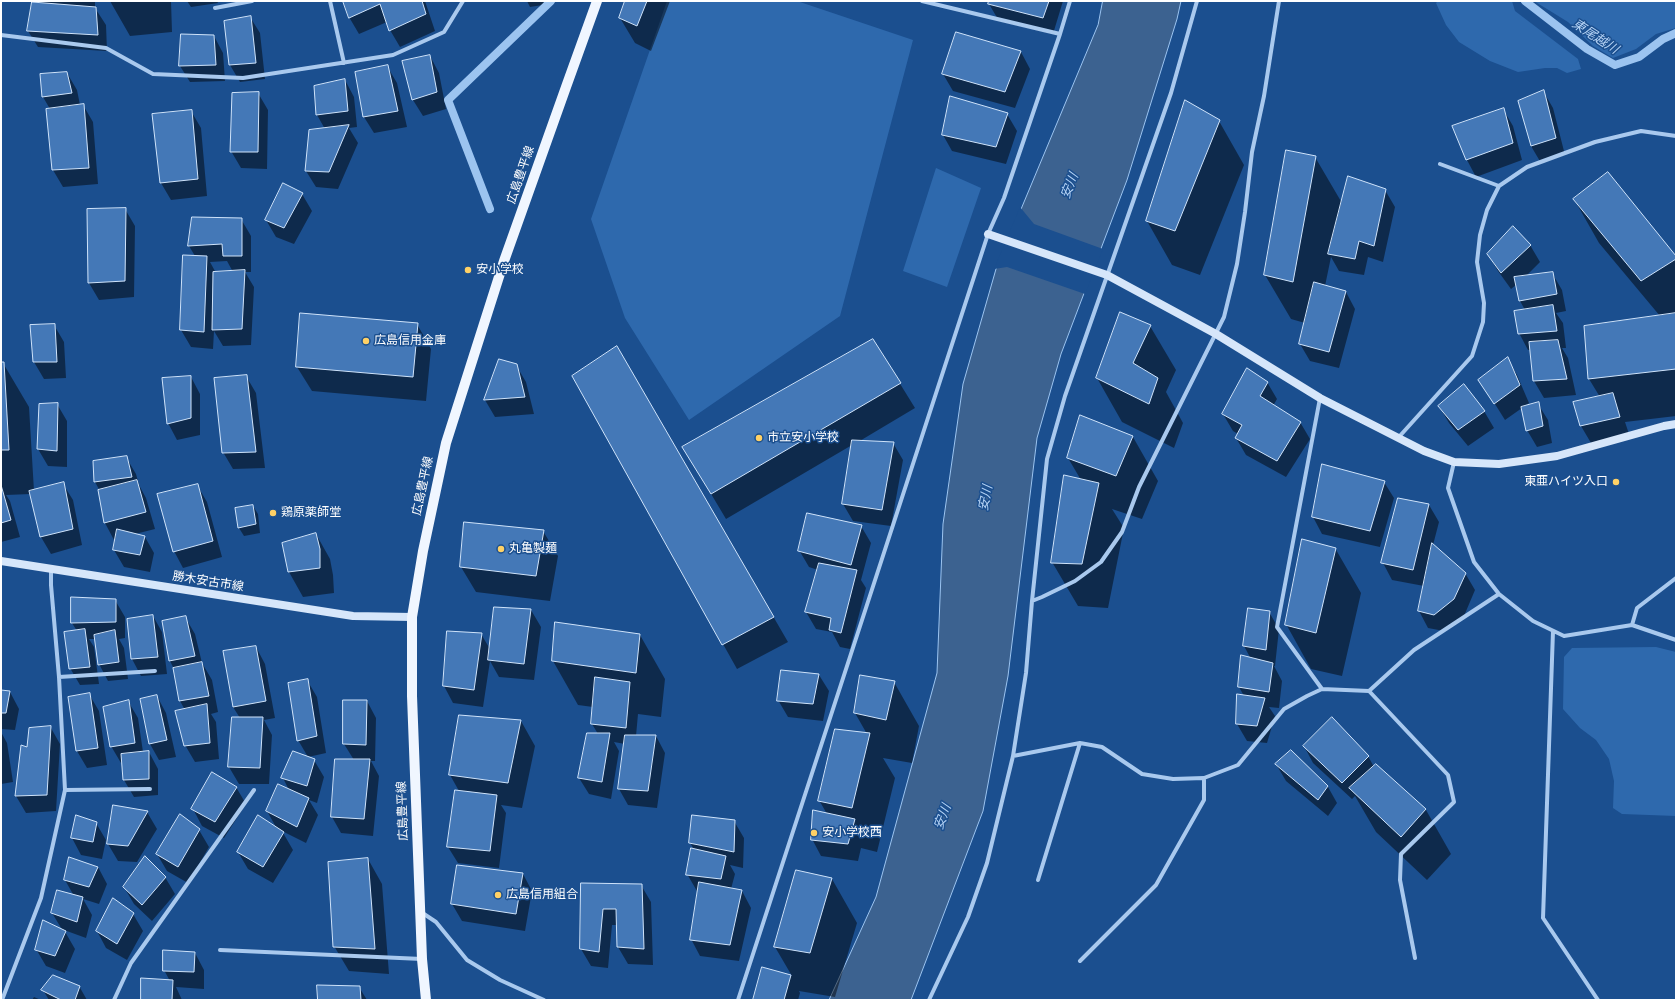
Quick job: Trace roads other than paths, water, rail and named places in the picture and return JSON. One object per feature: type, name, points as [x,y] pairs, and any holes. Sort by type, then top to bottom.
[{"type":"main road","name":"広島豊平線","points":[[426,1000],[422,960],[413,744],[412,617],[423,551],[446,443],[504,261],[598,1]]},
{"type":"street","points":[[215,8],[252,1]]},
{"type":"street","points":[[330,1],[344,63]]},
{"type":"street","points":[[1,35],[106,48],[153,74],[243,78],[393,55],[444,32],[463,1]]},
{"type":"street","points":[[922,1],[1060,34]]},
{"type":"street","points":[[738,1000],[988,234],[1004,198],[1070,1]]},
{"type":"street","points":[[929,1000],[968,918],[987,863],[1014,756],[1026,673],[1032,600],[1048,459],[1065,396],[1106,275],[1171,93],[1197,1]]},
{"type":"street","points":[[1032,600],[1042,597],[1075,581],[1101,562],[1122,532],[1139,487],[1224,317],[1237,264],[1252,152],[1264,96],[1279,1]]},
{"type":"street","points":[[1398,438],[1472,356],[1483,322],[1484,303],[1477,262],[1480,235],[1487,210],[1498,186],[1527,167],[1595,142],[1641,131],[1676,136]]},
{"type":"street","points":[[1440,164],[1498,186]]},
{"type":"street","points":[[988,234],[1106,275],[1216,334],[1320,398],[1424,451],[1454,462],[1499,464],[1557,456],[1676,424]]},
{"type":"street","points":[[1320,398],[1277,627],[1322,689]]},
{"type":"street","points":[[1454,462],[1448,488],[1474,562],[1499,594],[1533,621],[1564,636],[1632,625],[1676,640]]},
{"type":"street","name":"勝木安古市線","points":[[1,561],[353,616],[412,617]]},
{"type":"street","points":[[2,1000],[41,898],[65,790],[51,569]]},
{"type":"street","points":[[1632,625],[1637,608],[1676,578]]},
{"type":"street","points":[[1369,691],[1414,650],[1499,594]]},
{"type":"street","points":[[1553,631],[1543,918],[1598,1000]]},
{"type":"street","points":[[58,677],[155,671]]},
{"type":"street","points":[[1014,756],[1080,743],[1102,746],[1142,774],[1173,779],[1204,778],[1238,765],[1284,709],[1307,696],[1322,689],[1369,691],[1448,775],[1454,802],[1401,854],[1400,880],[1415,958]]},
{"type":"street","points":[[1038,880],[1080,743]]},
{"type":"street","points":[[1080,961],[1156,885],[1204,800],[1204,778]]},
{"type":"street","points":[[65,790],[150,789]]},
{"type":"street","points":[[114,1000],[131,963],[254,790]]},
{"type":"street","points":[[420,912],[436,922],[467,960],[500,980],[544,1000]]},
{"type":"street","points":[[220,950],[422,960]]},
{"type":"water","name":"安川","points":[[1103,1],[1181,1],[1177,19],[1127,180],[1061,354],[1037,438],[1008,676],[983,811],[911,1000],[829,1000],[876,897],[937,673],[943,524],[963,384],[996,269],[1098,25]]},
{"type":"waterway","points":[[490,209],[448,100],[551,1]]},
{"type":"waterway","name":"東尾越川","points":[[1525,1],[1587,49],[1615,65],[1639,57],[1663,39],[1676,33]]},
{"type":"place","name":"安小学校","points":[[468,270]]},
{"type":"place","name":"広島信用金庫","points":[[366,341]]},
{"type":"place","name":"市立安小学校","points":[[759,438]]},
{"type":"place","name":"東亜ハイツ入口","points":[[1616,482]]},
{"type":"place","name":"鶏原薬師堂","points":[[273,513]]},
{"type":"place","name":"丸亀製麺","points":[[501,549]]},
{"type":"place","name":"安小学校西","points":[[814,833]]},
{"type":"place","name":"広島信用組合","points":[[498,895]]}]
